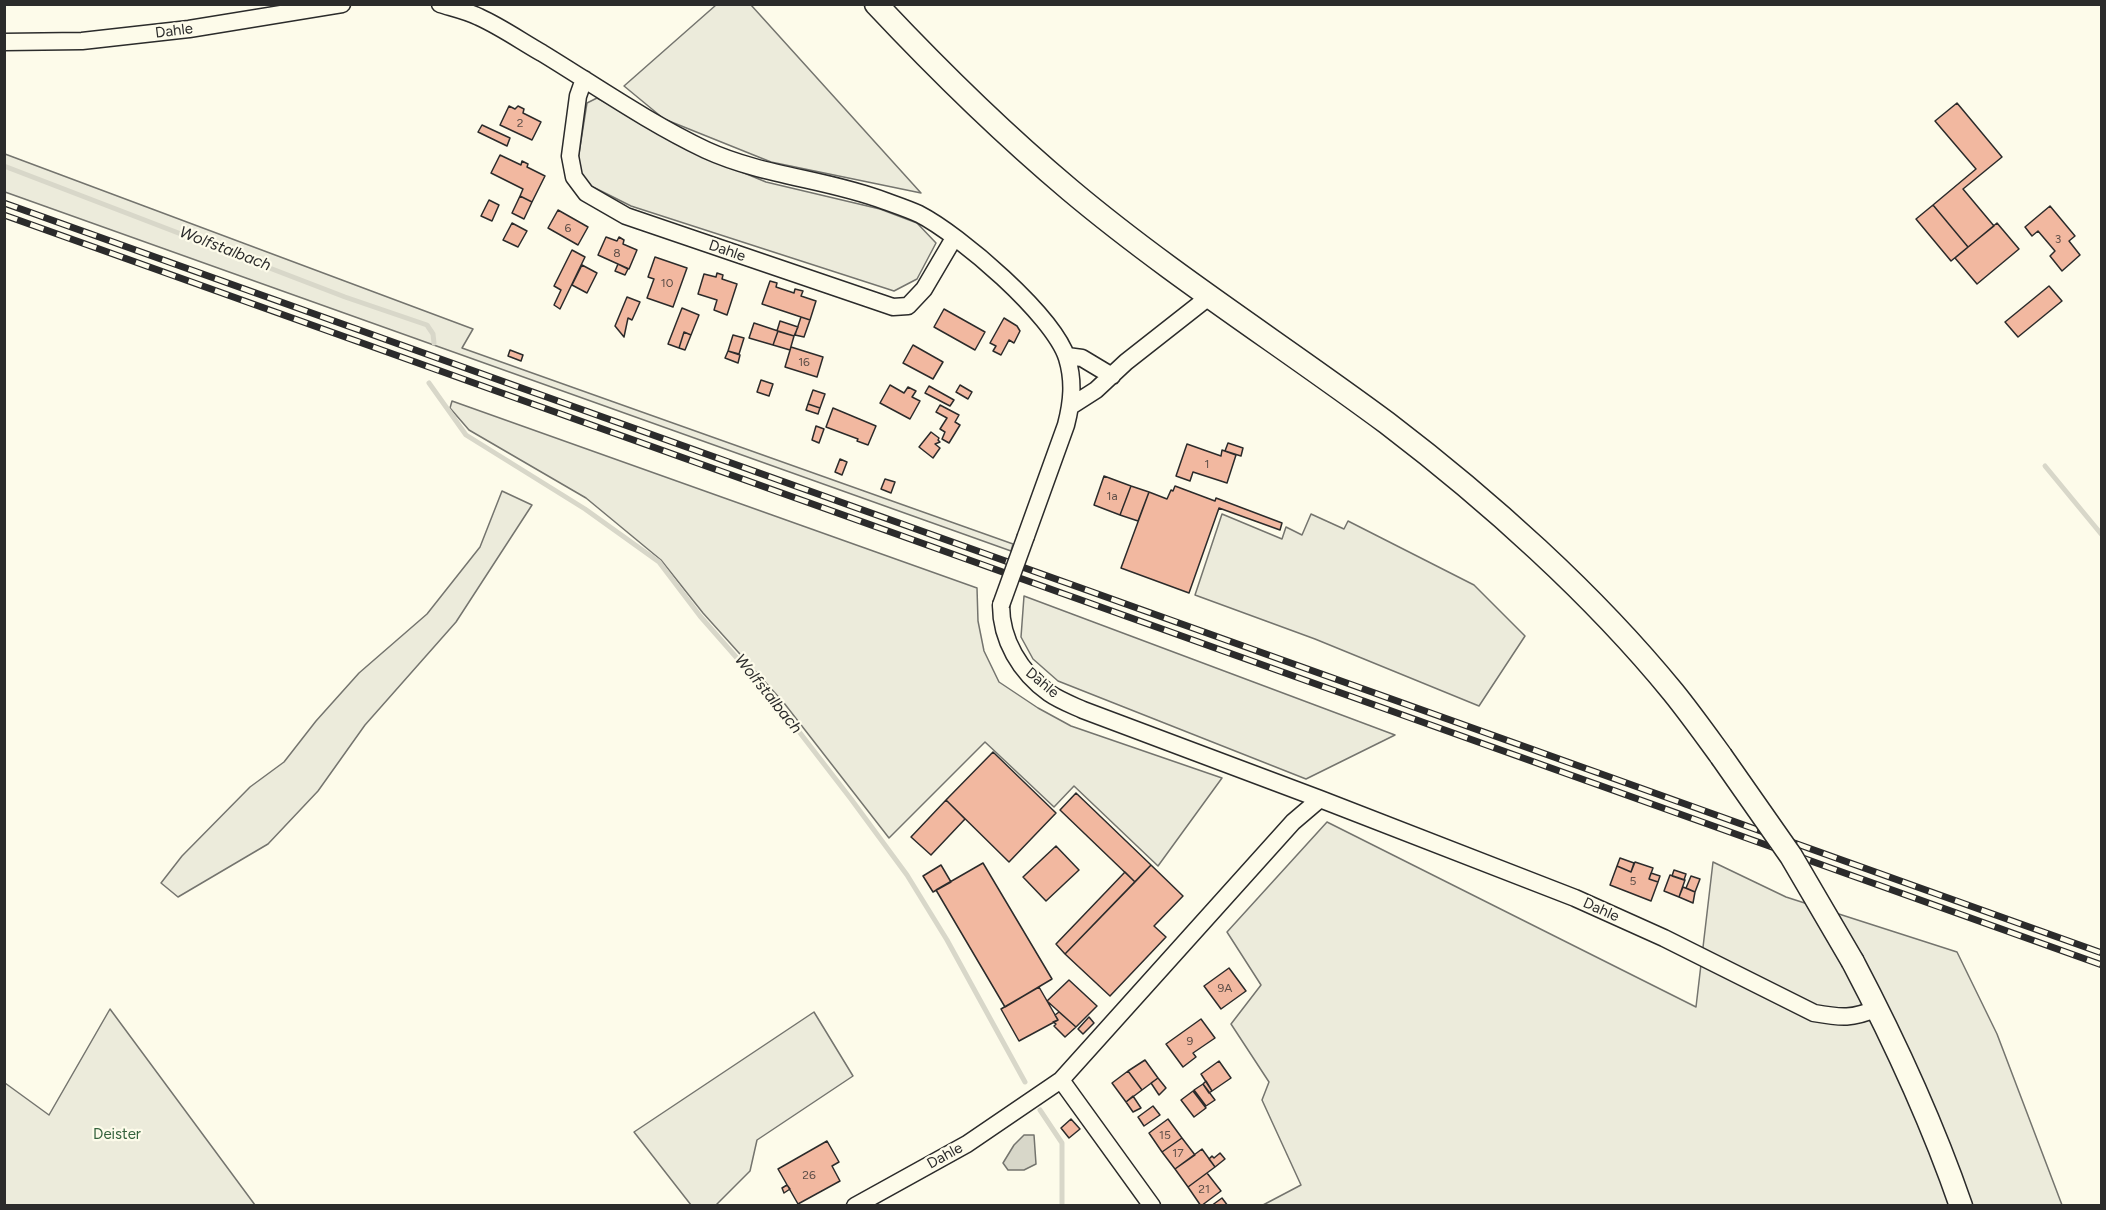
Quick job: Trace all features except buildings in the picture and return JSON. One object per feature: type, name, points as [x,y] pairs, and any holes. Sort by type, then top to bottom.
[{"type":"main road","points":[[876,4],[937,69],[1071,191],[1147,250],[1387,424],[1477,496],[1572,582],[1636,650],[1674,693],[1791,856],[1853,962],[1878,1008],[1922,1106],[1961,1206]]},
{"type":"street","name":"Dahle","points":[[4,42],[82,41],[166,32],[272,17],[342,4]]},
{"type":"street","name":"Dahle","points":[[440,4],[478,16],[707,150],[767,171],[882,200],[920,214],[989,264],[1040,315],[1055,334],[1066,356],[1072,381],[1071,406],[1001,605],[1001,622],[1009,645],[1024,670],[1050,693],[1083,710],[1575,898],[1665,938],[1814,1013],[1838,1018],[1859,1016],[1878,1008]]},
{"type":"street","name":"Dahle","points":[[584,79],[578,96],[570,156],[574,177],[586,193],[626,216],[893,308],[908,306],[924,289],[954,238]]},
{"type":"street","points":[[1071,406],[1096,390],[1126,362],[1210,296]]},
{"type":"street","points":[[1066,356],[1082,358],[1112,376]]},
{"type":"street","name":"Dahle","points":[[855,1206],[967,1144],[1061,1080],[1293,822],[1320,799]]},
{"type":"street","points":[[1061,1080],[1152,1206]]},
{"type":"green space","points":[[716,5],[751,5],[921,193],[771,162],[664,119],[624,86]]},
{"type":"green space","points":[[597,98],[708,158],[766,182],[880,209],[917,223],[936,243],[917,279],[894,291],[631,206],[589,185],[581,174],[578,160],[587,103]]},
{"type":"green space","points":[[5,154],[473,329],[462,348],[1013,544],[1011,551],[5,192]]},
{"type":"green space","points":[[452,401],[977,588],[978,621],[984,651],[999,682],[1038,708],[1071,726],[1222,778],[1158,866],[1074,786],[1054,807],[985,742],[889,838],[784,703],[703,613],[661,560],[586,498],[469,430],[450,408]]},
{"type":"green space","points":[[502,491],[532,505],[456,622],[365,725],[318,791],[268,844],[178,897],[161,883],[182,856],[250,787],[284,762],[316,721],[359,673],[427,614],[480,547]]},
{"type":"green space","points":[[1222,514],[1282,539],[1286,527],[1302,535],[1311,514],[1344,529],[1348,521],[1474,585],[1525,636],[1479,706],[1315,639],[1195,595]]},
{"type":"green space","points":[[1024,596],[1395,735],[1306,779],[1058,681],[1033,659],[1021,637]]},
{"type":"green space","points":[[1327,822],[1696,1007],[1713,862],[1786,897],[1957,952],[1997,1034],[2062,1205],[1263,1205],[1301,1185],[1262,1100],[1269,1082],[1231,1024],[1261,985],[1227,932]]},
{"type":"green space","name":"Deister","points":[[110,1009],[255,1205],[5,1205],[5,1083],[49,1115]]},
{"type":"green space","points":[[814,1012],[853,1076],[757,1140],[750,1171],[716,1205],[691,1205],[634,1132]]},
{"type":"shaded area","points":[[1024,1135],[1034,1135],[1036,1164],[1024,1170],[1008,1170],[1003,1163],[1014,1145]]},
{"type":"waterway","name":"Wolfstalbach","points":[[4,166],[345,297],[427,325],[433,334],[434,343]]},
{"type":"waterway","name":"Wolfstalbach","points":[[429,383],[466,435],[585,509],[659,562],[700,616],[780,707],[907,875],[947,940],[1025,1082]]},
{"type":"waterway","points":[[2045,466],[2102,535]]},
{"type":"waterway","name":"Wolfstalbach","points":[[1040,1110],[1062,1143],[1062,1206]]},
{"type":"railway","points":[[4,203],[2102,953]]},
{"type":"railway","points":[[4,215],[2102,965]]}]
